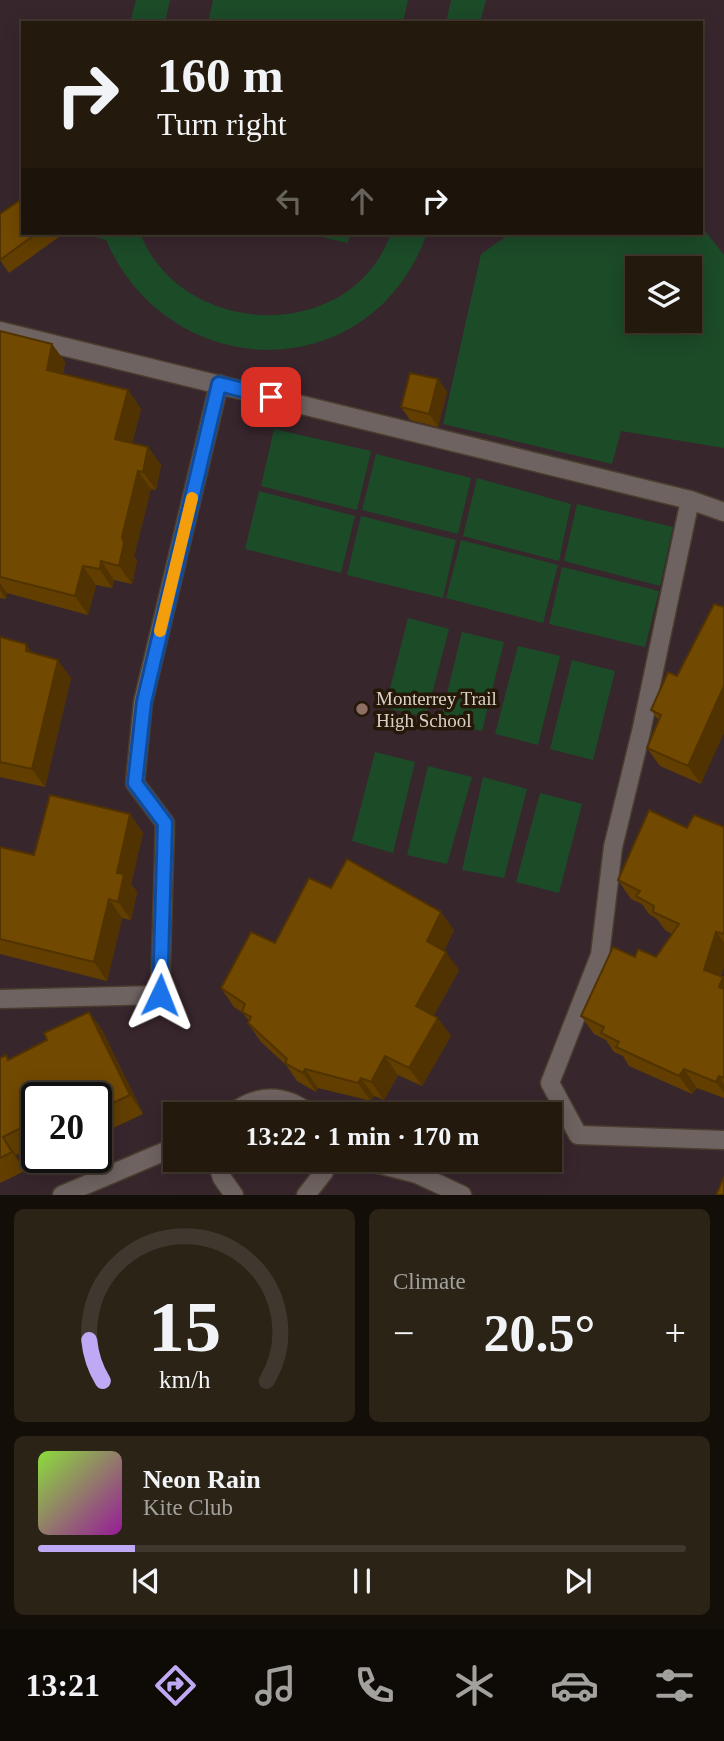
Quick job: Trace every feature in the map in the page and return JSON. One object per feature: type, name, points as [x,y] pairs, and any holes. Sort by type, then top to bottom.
[{"type":"lane","points":[[0,331],[690,499],[724,512]]},
{"type":"lane","points":[[0,999],[160,995],[165,823],[135,783],[144,702],[219,384]]},
{"type":"lane","points":[[690,499],[641,732],[613,847],[600,955],[550,1083],[578,1135],[724,1140]]},
{"type":"lane","points":[[249,1102],[265,1097],[283,1098],[292,1102]]},
{"type":"lane","points":[[62,1195],[163,1152]]},
{"type":"lane","points":[[220,1172],[234,1195]]},
{"type":"lane","points":[[306,1195],[324,1172]]},
{"type":"lane","points":[[408,1172],[462,1195]]},
{"type":"shaded area","name":"Monterrey Trail High School","points":[[0,0],[724,0],[724,1195],[0,1195]]},
{"type":"green space","points":[[136,0],[170,0],[165,21],[131,21]]},
{"type":"green space","points":[[213,0],[408,0],[403,21],[208,21]]},
{"type":"green space","points":[[451,0],[486,0],[481,21],[446,21]]},
{"type":"green space","points":[[703,228],[724,255],[724,448],[621,431],[612,464],[443,424],[481,254],[508,235],[703,235]]},
{"type":"green space","points":[[87,235],[141,235],[161,268],[191,294],[228,310],[267,315],[306,310],[341,295],[371,270],[390,235],[426,235],[400,284],[363,320],[319,342],[270,350],[221,343],[176,323],[136,288],[106,240]]},
{"type":"green space","points":[[313,235],[350,235],[348,243]]},
{"type":"green space","points":[[274,429],[371,451],[357,510],[261,486]]},
{"type":"green space","points":[[376,454],[471,478],[458,534],[362,510]]},
{"type":"green space","points":[[477,478],[571,504],[559,561],[463,536]]},
{"type":"green space","points":[[259,491],[355,516],[341,573],[245,549]]},
{"type":"green space","points":[[577,504],[673,527],[660,586],[564,561]]},
{"type":"green space","points":[[361,516],[456,540],[443,598],[347,575]]},
{"type":"green space","points":[[461,540],[558,565],[543,623],[446,598]]},
{"type":"green space","points":[[562,567],[659,591],[645,647],[549,624]]},
{"type":"green space","points":[[408,618],[449,629],[426,717],[385,708]]},
{"type":"green space","points":[[462,632],[504,642],[482,731],[440,722]]},
{"type":"green space","points":[[518,646],[560,656],[538,745],[495,734]]},
{"type":"green space","points":[[572,660],[615,671],[593,760],[550,749]]},
{"type":"green space","points":[[375,752],[415,762],[393,853],[352,841]]},
{"type":"green space","points":[[428,766],[472,777],[447,864],[407,855]]},
{"type":"green space","points":[[483,777],[527,789],[504,878],[462,870]]},
{"type":"green space","points":[[540,793],[582,804],[559,893],[516,882]]},
{"type":"building","points":[[21,199],[21,235],[34,235],[0,260],[0,214]]},
{"type":"building","points":[[0,331],[52,344],[47,370],[128,390],[115,439],[148,447],[143,472],[138,471],[122,537],[124,543],[119,566],[101,561],[100,569],[83,566],[75,596],[0,577]]},
{"type":"building","points":[[410,373],[438,379],[429,414],[401,407]]},
{"type":"building","points":[[714,604],[724,607],[724,686],[688,766],[647,748],[661,715],[651,710],[668,672],[677,676]]},
{"type":"building","points":[[0,637],[26,644],[26,651],[58,660],[32,769],[0,762]]},
{"type":"building","points":[[50,795],[130,814],[117,873],[124,874],[118,902],[109,899],[94,962],[0,939],[0,847],[34,855]]},
{"type":"building","points":[[649,810],[687,828],[694,815],[724,827],[724,934],[716,932],[704,970],[723,977],[719,987],[724,989],[724,1078],[719,1076],[716,1082],[684,1069],[679,1076],[616,1047],[619,1042],[601,1033],[604,1027],[581,1016],[613,947],[635,957],[638,949],[656,957],[679,924],[653,912],[654,906],[636,896],[640,891],[618,880]]},
{"type":"building","points":[[347,859],[441,912],[427,941],[446,952],[416,1006],[438,1018],[409,1068],[385,1056],[371,1082],[361,1078],[358,1083],[305,1069],[303,1073],[285,1063],[287,1059],[248,1023],[251,1017],[242,1012],[245,1004],[221,988],[251,932],[275,943],[309,878],[331,888]]},
{"type":"building","points":[[89,1012],[130,1095],[112,1103],[112,1082],[21,1082],[21,1128],[3,1137],[12,1152],[0,1158],[0,1058],[6,1055],[8,1060],[47,1040],[44,1033]]},
{"type":"building","points":[[724,1177],[724,1195],[716,1195]]},
{"type":"slow traffic","points":[[160,631],[192,498]]},
{"type":"place","name":"Monterrey Trail High School","points":[[362,709]]},
{"type":"route","points":[[160,995],[165,823],[135,783],[144,702],[219,384],[271,397]]}]
